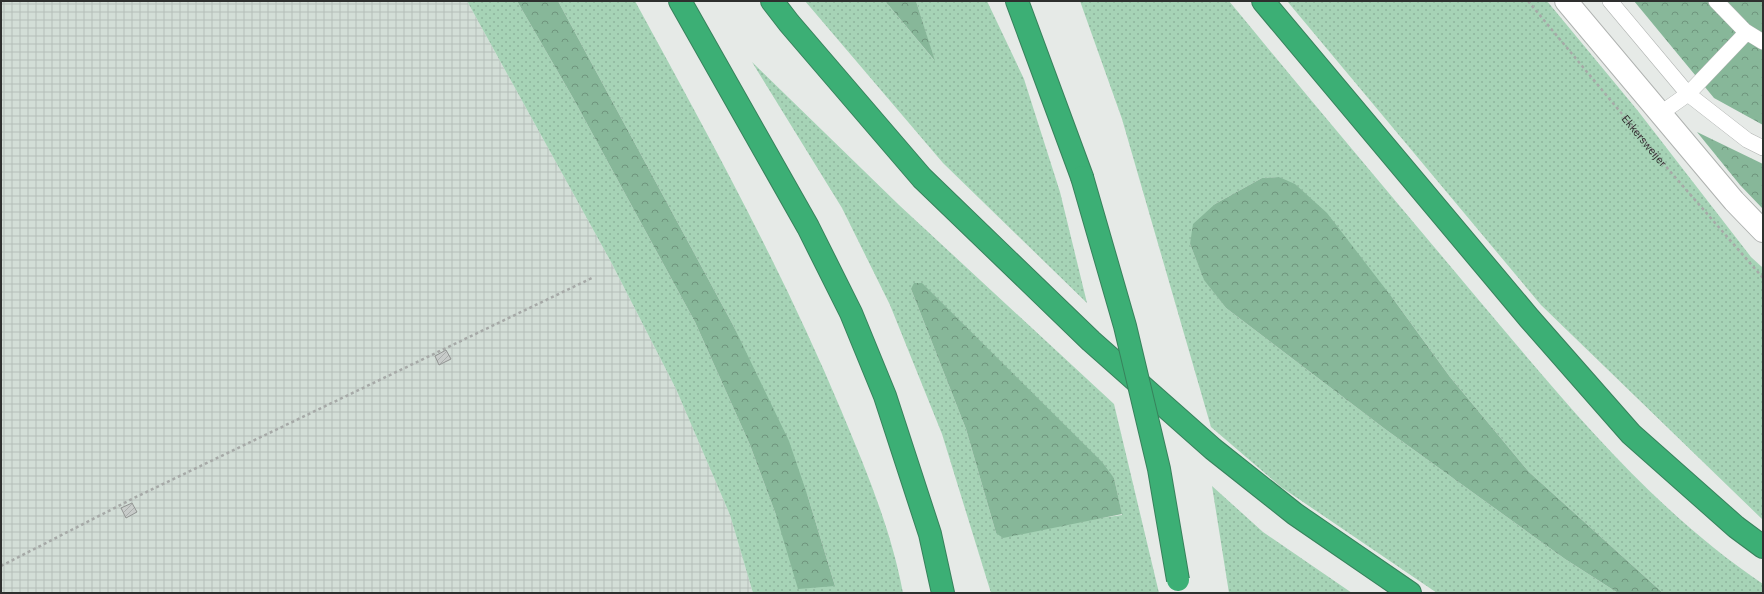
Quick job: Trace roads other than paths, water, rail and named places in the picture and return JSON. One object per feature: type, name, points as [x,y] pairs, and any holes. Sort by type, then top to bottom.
[{"type":"highway","points":[[680,1],[808,227],[850,313],[890,411],[930,534],[943,593]]},
{"type":"highway","points":[[772,1],[789,23],[922,178],[1091,341],[1213,449],[1295,514],[1410,593]]},
{"type":"highway","points":[[1017,1],[1082,177],[1125,326],[1159,469],[1179,587]]},
{"type":"highway","points":[[1263,1],[1529,318],[1631,434],[1736,527],[1763,547]]},
{"type":"street","points":[[1566,1],[1734,201],[1763,231]]},
{"type":"lane","points":[[1610,1],[1688,94],[1747,140],[1763,148]]},
{"type":"lane","points":[[1716,1],[1747,32],[1763,42]]},
{"type":"lane","points":[[1661,113],[1688,94],[1747,32]]}]
